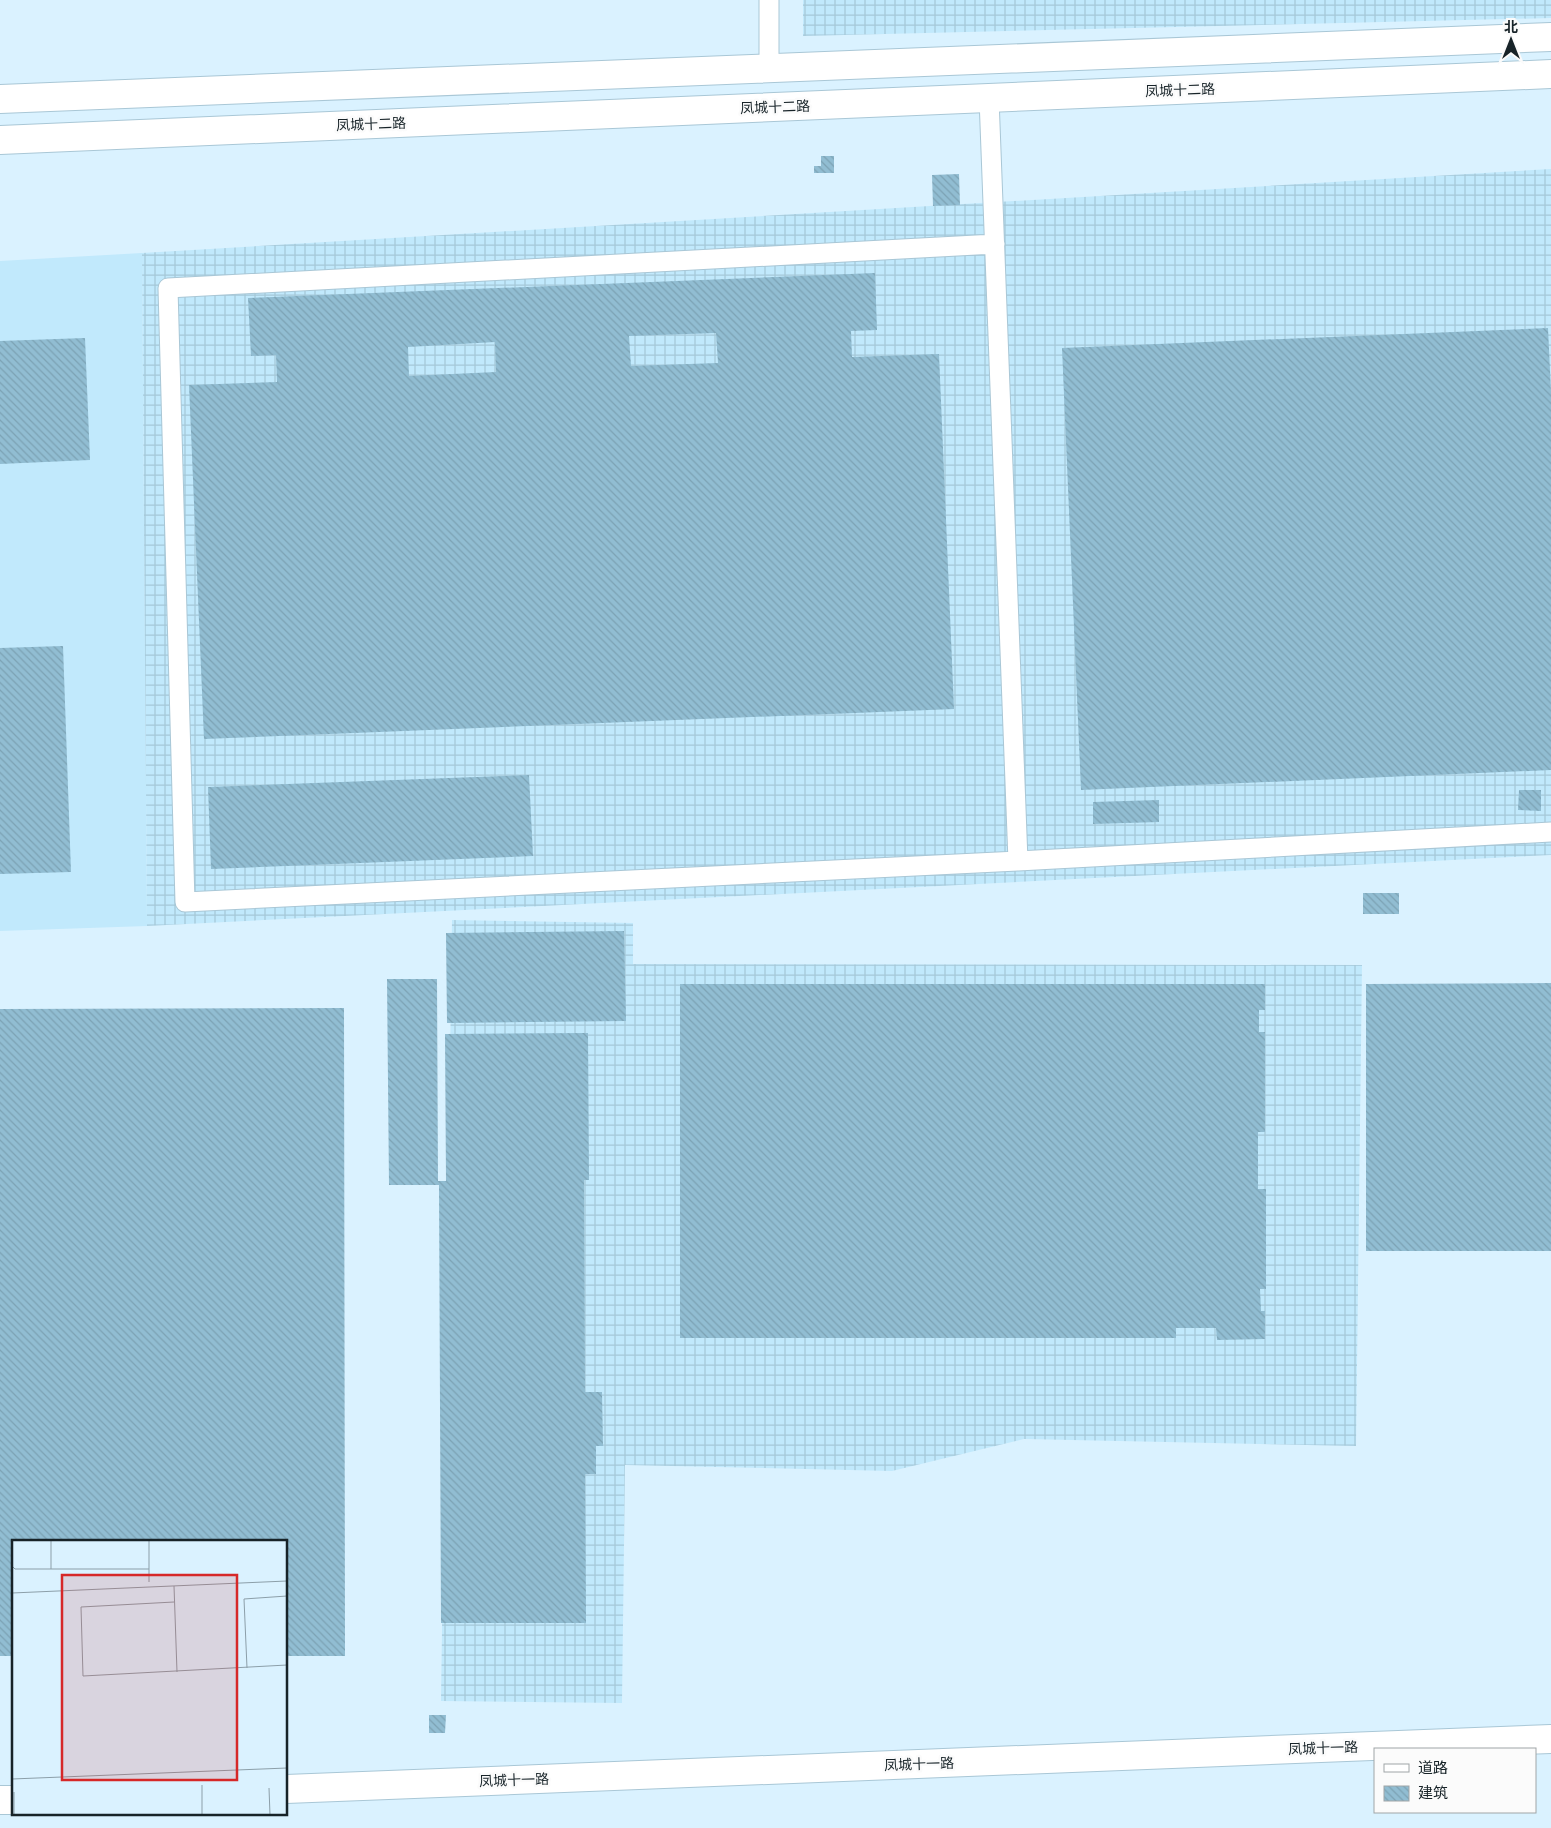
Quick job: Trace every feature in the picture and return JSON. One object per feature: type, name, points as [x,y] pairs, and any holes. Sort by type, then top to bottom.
[{"type":"main road","points":[[0,99],[1551,37]]},
{"type":"main road","name":"凤城十二路","points":[[0,140],[1551,74]]},
{"type":"main road","name":"凤城十一路","points":[[288,1789],[1551,1739]]},
{"type":"lane","points":[[769,0],[769,68]]},
{"type":"lane","points":[[989,98],[1018,861]]},
{"type":"lane","points":[[995,244],[168,288],[185,902],[1018,861],[1551,832]]},
{"type":"shaded area","points":[[803,0],[1551,0],[1551,18],[803,36]]},
{"type":"shaded area","points":[[1551,169],[1551,855],[147,926],[142,253]]},
{"type":"shaded area","points":[[142,253],[147,926],[0,931],[0,261]]},
{"type":"shaded area","points":[[452,920],[633,923],[633,964],[1362,965],[1356,1446],[1024,1439],[892,1471],[625,1465],[622,1703],[441,1701]]},
{"type":"building","points":[[821,156],[834,156],[834,173],[814,173],[814,166],[821,166]]},
{"type":"building","points":[[959,174],[960,205],[933,206],[932,175]]},
{"type":"building","points":[[875,273],[877,330],[851,331],[852,357],[939,354],[954,709],[204,739],[189,385],[277,382],[276,355],[251,356],[248,298]],"holes":[[[716,333],[718,363],[631,366],[629,336]],[[495,342],[496,372],[409,376],[408,347]]]},
{"type":"building","points":[[1548,328],[1551,392],[1551,770],[1081,790],[1062,348]]},
{"type":"building","points":[[85,338],[90,460],[0,464],[0,341]]},
{"type":"building","points":[[63,646],[71,872],[0,874],[0,648]]},
{"type":"building","points":[[529,775],[533,856],[211,869],[208,787]]},
{"type":"building","points":[[1519,790],[1541,790],[1541,811],[1518,810]]},
{"type":"building","points":[[1159,800],[1159,822],[1093,824],[1093,802]]},
{"type":"building","points":[[1363,893],[1399,893],[1399,914],[1363,914]]},
{"type":"building","points":[[624,931],[626,1021],[447,1023],[446,933]]},
{"type":"building","points":[[387,979],[437,979],[438,1181],[446,1181],[445,1034],[588,1033],[589,1180],[584,1180],[585,1392],[602,1392],[603,1446],[596,1446],[596,1474],[585,1474],[586,1623],[441,1623],[439,1185],[389,1185]]},
{"type":"building","points":[[1551,983],[1551,1251],[1366,1251],[1366,984]]},
{"type":"building","points":[[680,984],[1265,984],[1265,1010],[1259,1010],[1259,1032],[1265,1032],[1265,1132],[1258,1132],[1258,1189],[1266,1189],[1266,1289],[1260,1289],[1261,1311],[1265,1311],[1265,1339],[1217,1340],[1216,1328],[1176,1328],[1176,1338],[680,1338]]},
{"type":"building","points":[[344,1008],[345,1656],[288,1656],[288,1540],[12,1540],[12,1656],[0,1656],[0,1009]]},
{"type":"building","points":[[429,1715],[446,1715],[445,1733],[429,1733]]}]
